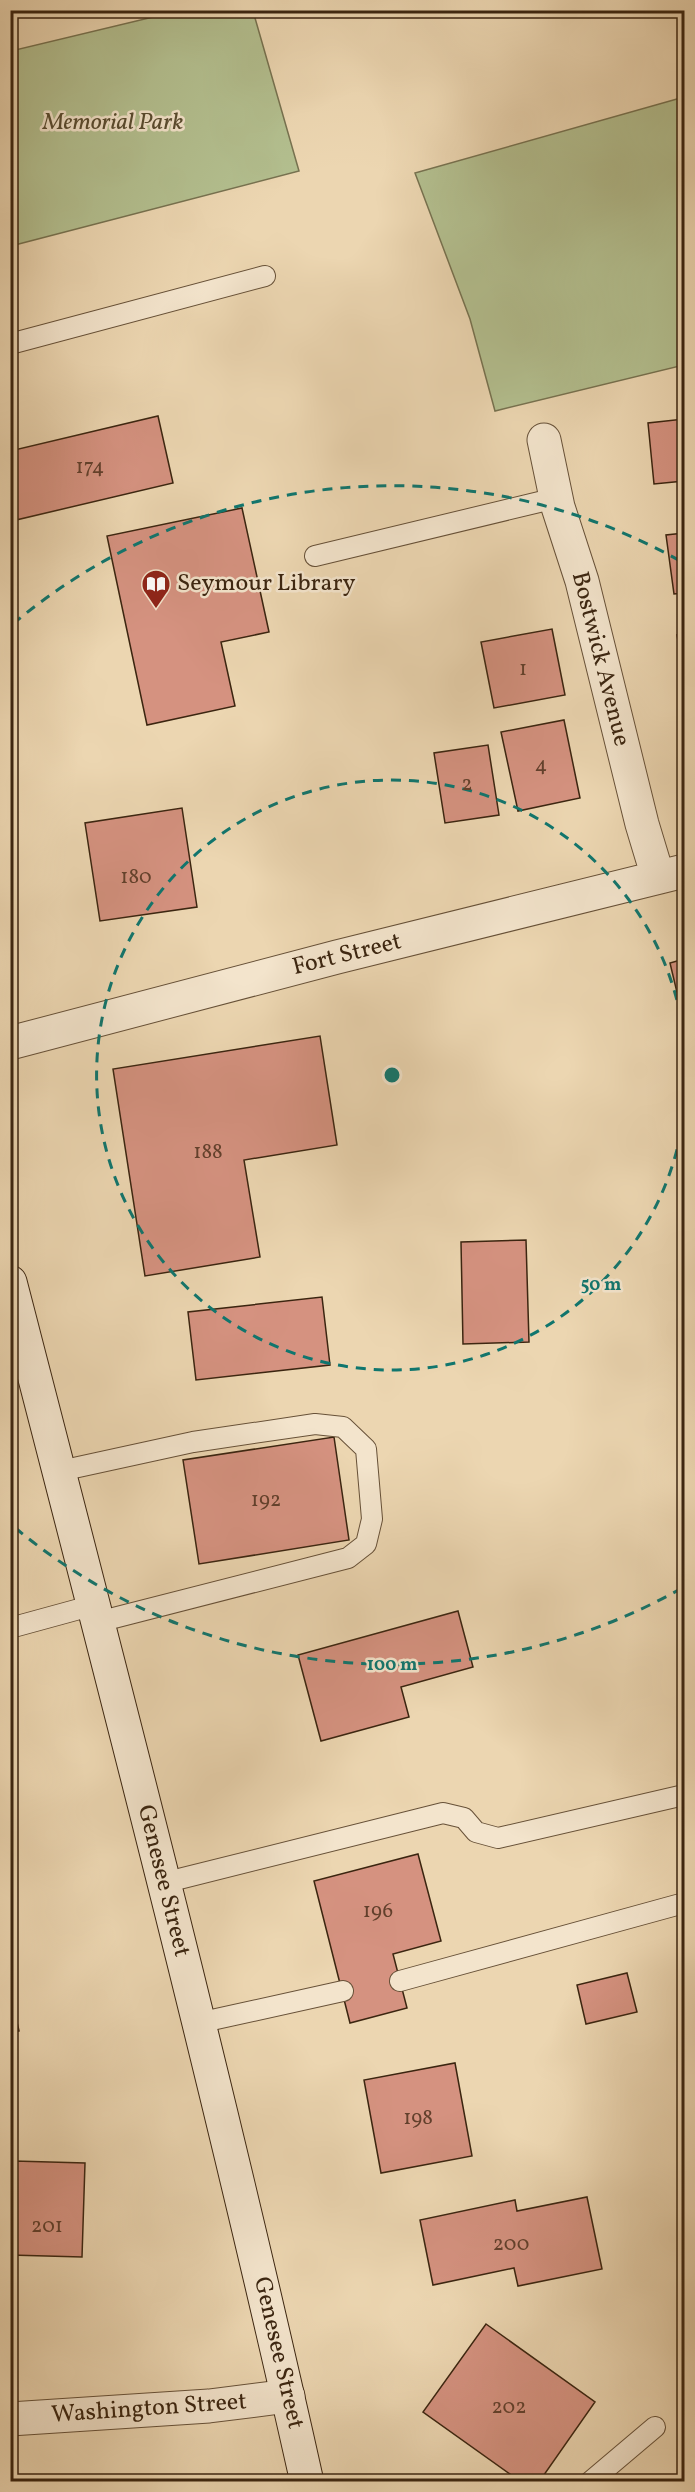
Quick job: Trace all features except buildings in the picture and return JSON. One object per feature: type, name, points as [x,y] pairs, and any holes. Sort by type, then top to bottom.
[{"type":"street","name":"Bostwick Avenue","points":[[544,440],[556,498],[582,581],[642,824],[671,874]]},
{"type":"street","name":"Fort Street","points":[[10,1043],[337,957],[671,874]]},
{"type":"street","name":"Genesee Street","points":[[10,1282],[96,1613],[257,2260],[307,2481]]},
{"type":"street","name":"Washington Street","points":[[10,2419],[209,2406],[288,2396]]},
{"type":"lane","points":[[10,344],[265,276]]},
{"type":"lane","points":[[315,556],[556,498]]},
{"type":"lane","points":[[10,1628],[96,1613],[348,1558],[366,1544],[372,1519],[366,1449],[343,1427],[315,1424],[194,1442],[60,1472]]},
{"type":"lane","points":[[163,1883],[443,1813],[464,1818],[476,1832],[498,1838],[684,1795]]},
{"type":"lane","points":[[400,1981],[684,1903]]},
{"type":"lane","points":[[198,2023],[343,1991]]},
{"type":"lane","points":[[590,2481],[655,2427]]},
{"type":"green space","name":"Memorial Park","points":[[178,11],[253,11],[299,171],[11,246],[11,51]]},
{"type":"green space","points":[[684,97],[684,365],[495,411],[470,319],[415,173]]},
{"type":"place","name":"Seymour Library","points":[[156,610]]}]
